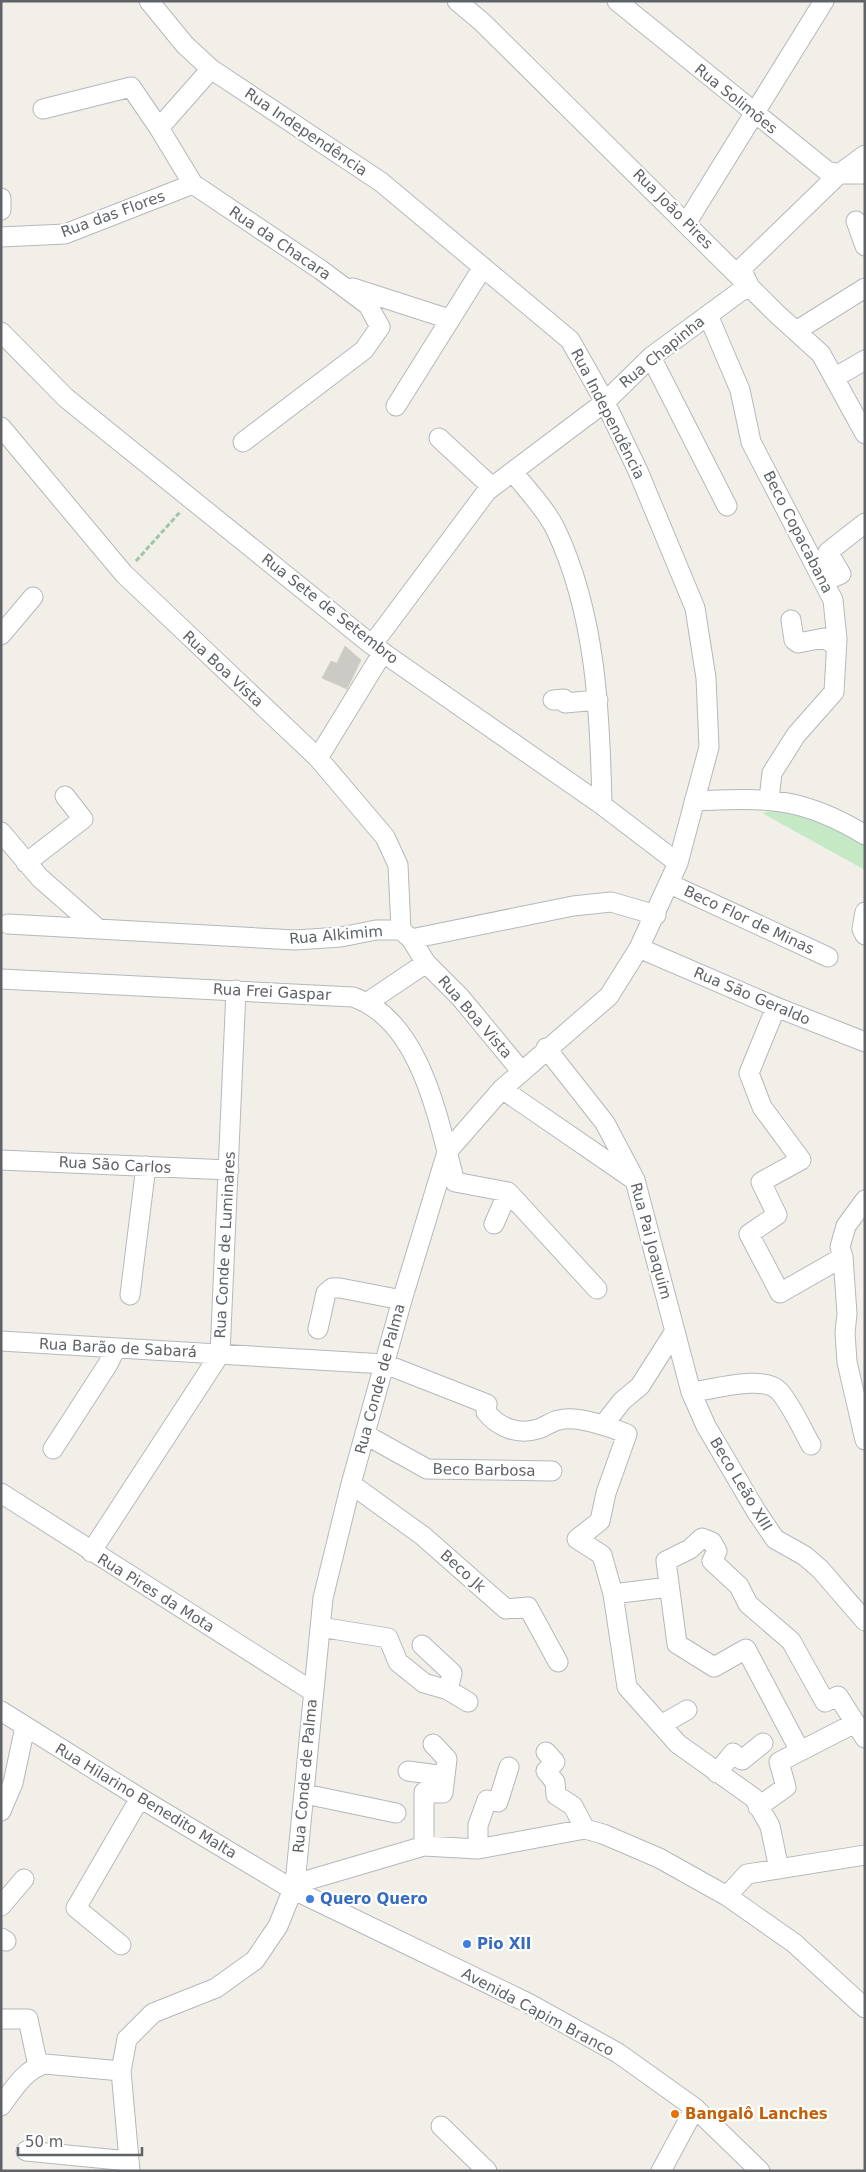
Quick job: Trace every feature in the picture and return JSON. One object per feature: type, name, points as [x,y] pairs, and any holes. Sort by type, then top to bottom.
[{"type":"street","name":"Rua Independência","points":[[149,1],[185,45],[211,69],[380,182],[570,340],[605,402],[638,472],[695,608],[706,678],[709,747],[678,863],[640,948]]},
{"type":"street","name":"Rua João Pires","points":[[458,1],[482,22],[821,354],[865,434]]},
{"type":"street","name":"Rua Solimões","points":[[617,1],[826,171],[839,174],[865,174]]},
{"type":"street","points":[[687,222],[824,1]]},
{"type":"street","points":[[159,128],[211,69]]},
{"type":"street","name":"Rua da Chacara","points":[[43,109],[131,88],[159,128],[193,184],[368,305],[380,327],[364,350],[243,442]]},
{"type":"street","points":[[749,285],[741,269],[839,174],[865,155]]},
{"type":"street","name":"Rua das Flores","points":[[1,237],[65,234],[193,184]]},
{"type":"street","points":[[1,198],[1,210]]},
{"type":"street","points":[[856,221],[865,246]]},
{"type":"street","points":[[396,406],[483,267]]},
{"type":"street","points":[[340,284],[449,319]]},
{"type":"street","name":"Rua Chapinha","points":[[318,758],[378,648],[492,487],[605,402],[651,357],[749,285]]},
{"type":"street","points":[[796,331],[865,288]]},
{"type":"street","name":"Beco Copacabana","points":[[708,315],[740,390],[752,442],[833,600],[836,646],[834,692],[796,735],[772,773],[769,799]]},
{"type":"street","name":"Rua Sete de Setembro","points":[[1,332],[66,398],[378,648],[602,805],[678,863]]},
{"type":"street","points":[[651,357],[727,506]]},
{"type":"street","points":[[834,378],[865,360]]},
{"type":"street","name":"Rua Boa Vista","points":[[1,427],[124,574],[318,758],[385,837],[398,865],[406,934],[426,963],[460,997],[522,1072]]},
{"type":"street","points":[[439,438],[492,487]]},
{"type":"street","points":[[513,472],[555,528],[581,594],[598,700],[602,805]]},
{"type":"street","points":[[824,582],[841,574],[828,552],[865,523]]},
{"type":"street","points":[[1,635],[33,597]]},
{"type":"street","points":[[791,620],[794,640],[798,643],[824,638],[836,646]]},
{"type":"street","points":[[553,700],[564,699],[565,703],[598,700]]},
{"type":"street","points":[[26,863],[83,819],[65,796]]},
{"type":"street","points":[[694,801],[769,799],[804,805],[838,818],[865,835]]},
{"type":"street","points":[[1,832],[40,878],[97,928]]},
{"type":"street","name":"Beco Flor de Minas","points":[[670,884],[828,957]]},
{"type":"street","name":"Rua Alkimim","points":[[8,924],[295,940],[341,937],[376,930],[406,934],[574,906],[611,902],[656,914]]},
{"type":"street","points":[[865,912],[862,929],[865,935]]},
{"type":"street","name":"Rua São Geraldo","points":[[640,948],[776,1007],[865,1042]]},
{"type":"street","name":"Rua Conde de Palma","points":[[129,2166],[121,2071],[126,2039],[153,2013],[216,1988],[255,1960],[278,1926],[294,1887],[306,1794],[312,1692],[322,1598],[351,1484],[402,1300],[446,1152],[502,1089],[546,1048],[609,996],[640,948]]},
{"type":"street","points":[[426,963],[368,1002],[398,1030],[424,1073],[455,1182],[508,1192],[596,1289]]},
{"type":"street","name":"Rua Frei Gaspar","points":[[1,979],[353,997],[368,1002]]},
{"type":"street","name":"Rua Conde de Luminares","points":[[91,1552],[220,1354],[236,990]]},
{"type":"street","points":[[776,1007],[749,1073],[762,1107],[801,1160],[761,1182],[777,1215],[749,1234],[780,1293],[843,1257]]},
{"type":"street","name":"Rua Pai Joaquim","points":[[546,1048],[605,1123],[636,1180],[691,1392],[706,1426]]},
{"type":"street","points":[[502,1089],[636,1180]]},
{"type":"street","name":"Rua São Carlos","points":[[1,1160],[229,1170]]},
{"type":"street","points":[[130,1295],[146,1166]]},
{"type":"street","points":[[494,1224],[508,1192]]},
{"type":"street","points":[[865,1200],[846,1226],[840,1247],[856,1318],[847,1362],[865,1440]]},
{"type":"street","points":[[318,1329],[326,1293],[332,1288],[402,1300]]},
{"type":"street","points":[[675,1331],[640,1386],[622,1401],[604,1424],[627,1434],[606,1493],[600,1521],[577,1539],[602,1555],[613,1594],[627,1687],[678,1744],[754,1798],[770,1826],[779,1869]]},
{"type":"street","name":"Rua Barão de Sabará","points":[[1,1341],[385,1364],[487,1404],[486,1412],[493,1420],[510,1429],[522,1432],[539,1429],[560,1419],[604,1424]]},
{"type":"street","points":[[53,1449],[108,1364],[116,1348]]},
{"type":"street","points":[[691,1392],[736,1385],[769,1384],[779,1390],[811,1444]]},
{"type":"street","name":"Beco Leão XIII","points":[[706,1426],[756,1511],[775,1539],[805,1556],[820,1569],[865,1621]]},
{"type":"street","name":"Beco Barbosa","points":[[366,1435],[427,1470],[552,1471]]},
{"type":"street","name":"Beco Jk","points":[[351,1484],[423,1536],[506,1609],[528,1607],[558,1662]]},
{"type":"street","name":"Rua Pires da Mota","points":[[1,1493],[312,1692]]},
{"type":"street","points":[[758,1807],[786,1787],[779,1762],[800,1751],[860,1730],[838,1696],[825,1702],[791,1641],[748,1604],[739,1586],[712,1562],[717,1551],[712,1542],[702,1538],[690,1549],[666,1561],[677,1644],[714,1667],[746,1649],[800,1751]]},
{"type":"street","points":[[613,1594],[669,1587]]},
{"type":"street","points":[[320,1627],[388,1638],[398,1662],[424,1683],[448,1690],[468,1702]]},
{"type":"street","points":[[422,1645],[452,1673],[448,1690]]},
{"type":"street","points":[[661,1725],[687,1710]]},
{"type":"street","name":"Rua Hilarino Benedito Malta","points":[[1,1712],[140,1798],[294,1887]]},
{"type":"street","points":[[1,1811],[13,1783],[25,1728]]},
{"type":"street","points":[[717,1773],[733,1753],[742,1760],[763,1743]]},
{"type":"street","points":[[424,1846],[424,1792],[443,1793],[447,1759],[433,1744]]},
{"type":"street","points":[[546,1752],[555,1762],[546,1771],[554,1782],[556,1795],[574,1806],[585,1829]]},
{"type":"street","points":[[478,1849],[478,1825],[487,1800],[498,1802],[509,1767]]},
{"type":"street","points":[[408,1771],[445,1776]]},
{"type":"street","points":[[306,1794],[396,1813]]},
{"type":"street","points":[[121,1945],[76,1908],[140,1798]]},
{"type":"street","points":[[294,1887],[424,1846],[478,1849],[585,1829],[603,1834],[659,1858],[727,1896],[794,1943],[865,2008]]},
{"type":"street","points":[[727,1896],[747,1874],[865,1855]]},
{"type":"street","points":[[1,1906],[24,1879]]},
{"type":"street","name":"Avenida Capim Branco","points":[[294,1887],[528,2003],[618,2053],[695,2108],[760,2171]]},
{"type":"street","points":[[1,2019],[28,2019],[38,2066]]},
{"type":"street","points":[[1,2106],[19,2081],[38,2066],[45,2064],[121,2071]]},
{"type":"street","points":[[660,2171],[695,2108]]},
{"type":"street","points":[[441,2126],[487,2171]]},
{"type":"street","points":[[26,2151],[129,2166]]},
{"type":"path","points":[[124,574],[192,499]]},
{"type":"green space","points":[[783,809],[834,825],[865,845],[865,870],[762,813]]},
{"type":"building","points":[[345,646],[361,660],[347,689],[322,678],[331,661],[337,663]]},
{"type":"place","name":"Quero Quero","points":[[310,1899]]},
{"type":"place","name":"Pio XII","points":[[467,1944]]},
{"type":"place","name":"Bangalô Lanches","points":[[675,2114]]}]
